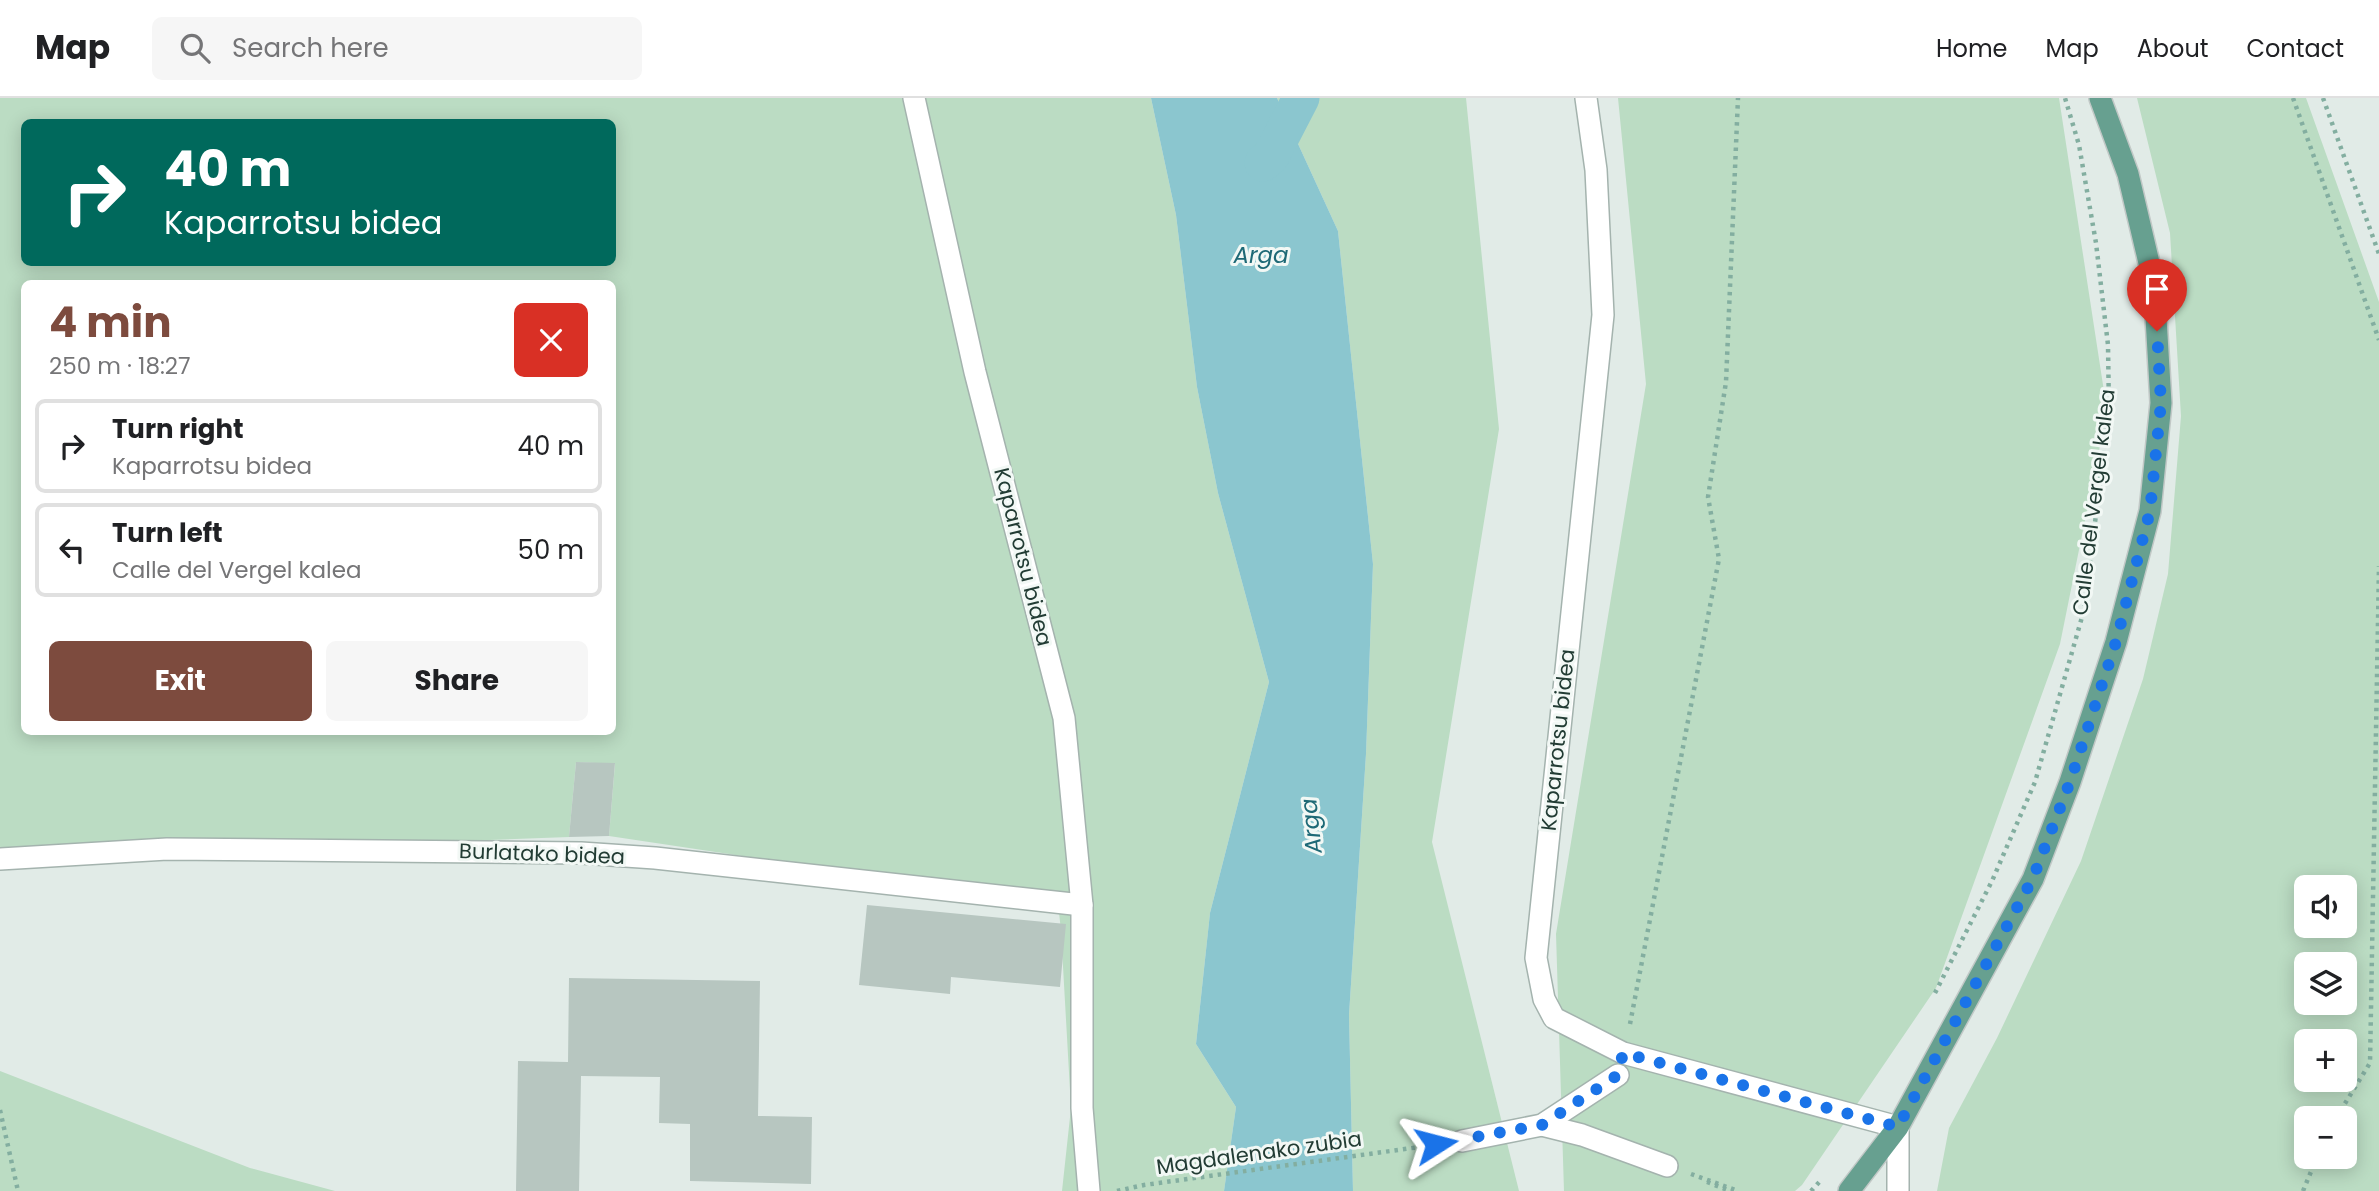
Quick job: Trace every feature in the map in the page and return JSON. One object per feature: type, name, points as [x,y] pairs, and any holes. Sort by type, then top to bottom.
[{"type":"main road","name":"Calle del Vergel kalea","points":[[1898,1127],[2033,878],[2070,782],[2116,642],[2150,511],[2161,403],[2154,284],[2128,174],[2101,98]]},
{"type":"main road","points":[[1849,1191],[1898,1127]]},
{"type":"street","name":"Kaparrotsu bidea","points":[[914,98],[975,372],[1064,718],[1082,905],[1082,1108],[1089,1191]]},
{"type":"street","name":"Kaparrotsu bidea","points":[[1586,98],[1596,170],[1603,315],[1536,958],[1544,999],[1554,1018],[1623,1053],[1898,1127]]},
{"type":"street","name":"Burlatako bidea","points":[[0,859],[167,849],[581,853],[654,858],[1082,905]]},
{"type":"street","points":[[1462,1141],[1542,1125],[1618,1075]]},
{"type":"street","points":[[1542,1125],[1582,1135],[1667,1166]]},
{"type":"street","name":"Calle del Vergel kalea","points":[[1898,1127],[1898,1191]]},
{"type":"path","points":[[1623,1053],[1719,559],[1708,497],[1726,382],[1738,98]]},
{"type":"path","name":"Calle del Vergel kalea","points":[[1930,1003],[1992,881],[2035,782],[2084,610],[2109,411],[2108,345],[2096,243],[2079,145],[2065,98]]},
{"type":"path","points":[[2293,98],[2379,340]]},
{"type":"path","points":[[2323,98],[2379,254]]},
{"type":"path","points":[[2343,1106],[2370,1063],[2379,566]]},
{"type":"path","points":[[0,1110],[18,1191]]},
{"type":"path","name":"Magdalenako zubia","points":[[1116,1191],[1462,1141]]},
{"type":"path","points":[[1667,1166],[1730,1191]]},
{"type":"path","points":[[1667,1166],[1738,1191]]},
{"type":"path","points":[[2303,1191],[2312,1169]]},
{"type":"green space","points":[[0,98],[1151,98],[1176,215],[1197,387],[1218,493],[1269,682],[1210,913],[1196,1044],[1236,1107],[1224,1191],[1062,1191],[1071,1108],[1058,903],[609,836],[615,764],[576,762],[569,837],[0,858]]},
{"type":"green space","points":[[1277,98],[1466,98],[1499,429],[1432,842],[1519,1191],[1353,1191],[1349,1015],[1366,754],[1373,564],[1338,231]]},
{"type":"green space","points":[[1618,98],[2059,98],[2107,411],[2060,644],[1936,988],[1802,1185],[1795,1191],[1564,1191],[1556,934],[1646,384]]},
{"type":"green space","points":[[2137,98],[2306,98],[2379,302],[2379,1191],[1937,1191],[1949,1128],[1997,1038],[2081,861],[2143,679],[2168,574],[2181,416],[2170,233]]},
{"type":"green space","points":[[0,1071],[250,1168],[335,1191],[0,1191]]},
{"type":"water","name":"Arga","points":[[1151,98],[1277,98],[1338,231],[1373,564],[1366,754],[1349,1015],[1353,1191],[1224,1191],[1236,1107],[1196,1044],[1210,913],[1269,682],[1218,493],[1197,387],[1176,215]]},
{"type":"building","points":[[576,762],[615,763],[609,836],[569,837]]},
{"type":"building","points":[[867,905],[1066,924],[1060,987],[951,977],[950,994],[859,985]]},
{"type":"building","points":[[569,978],[760,981],[758,1116],[812,1117],[811,1184],[690,1181],[690,1124],[659,1123],[660,1077],[581,1076],[579,1191],[516,1191],[518,1061],[568,1062]]},
{"type":"waterway","points":[[1263,163],[1271,156],[1301,98]]},
{"type":"route","points":[[1436,1144],[1542,1125],[1618,1075],[1623,1053],[1898,1127],[2033,878],[2070,782],[2116,642],[2150,511],[2161,403],[2157,331]]}]
